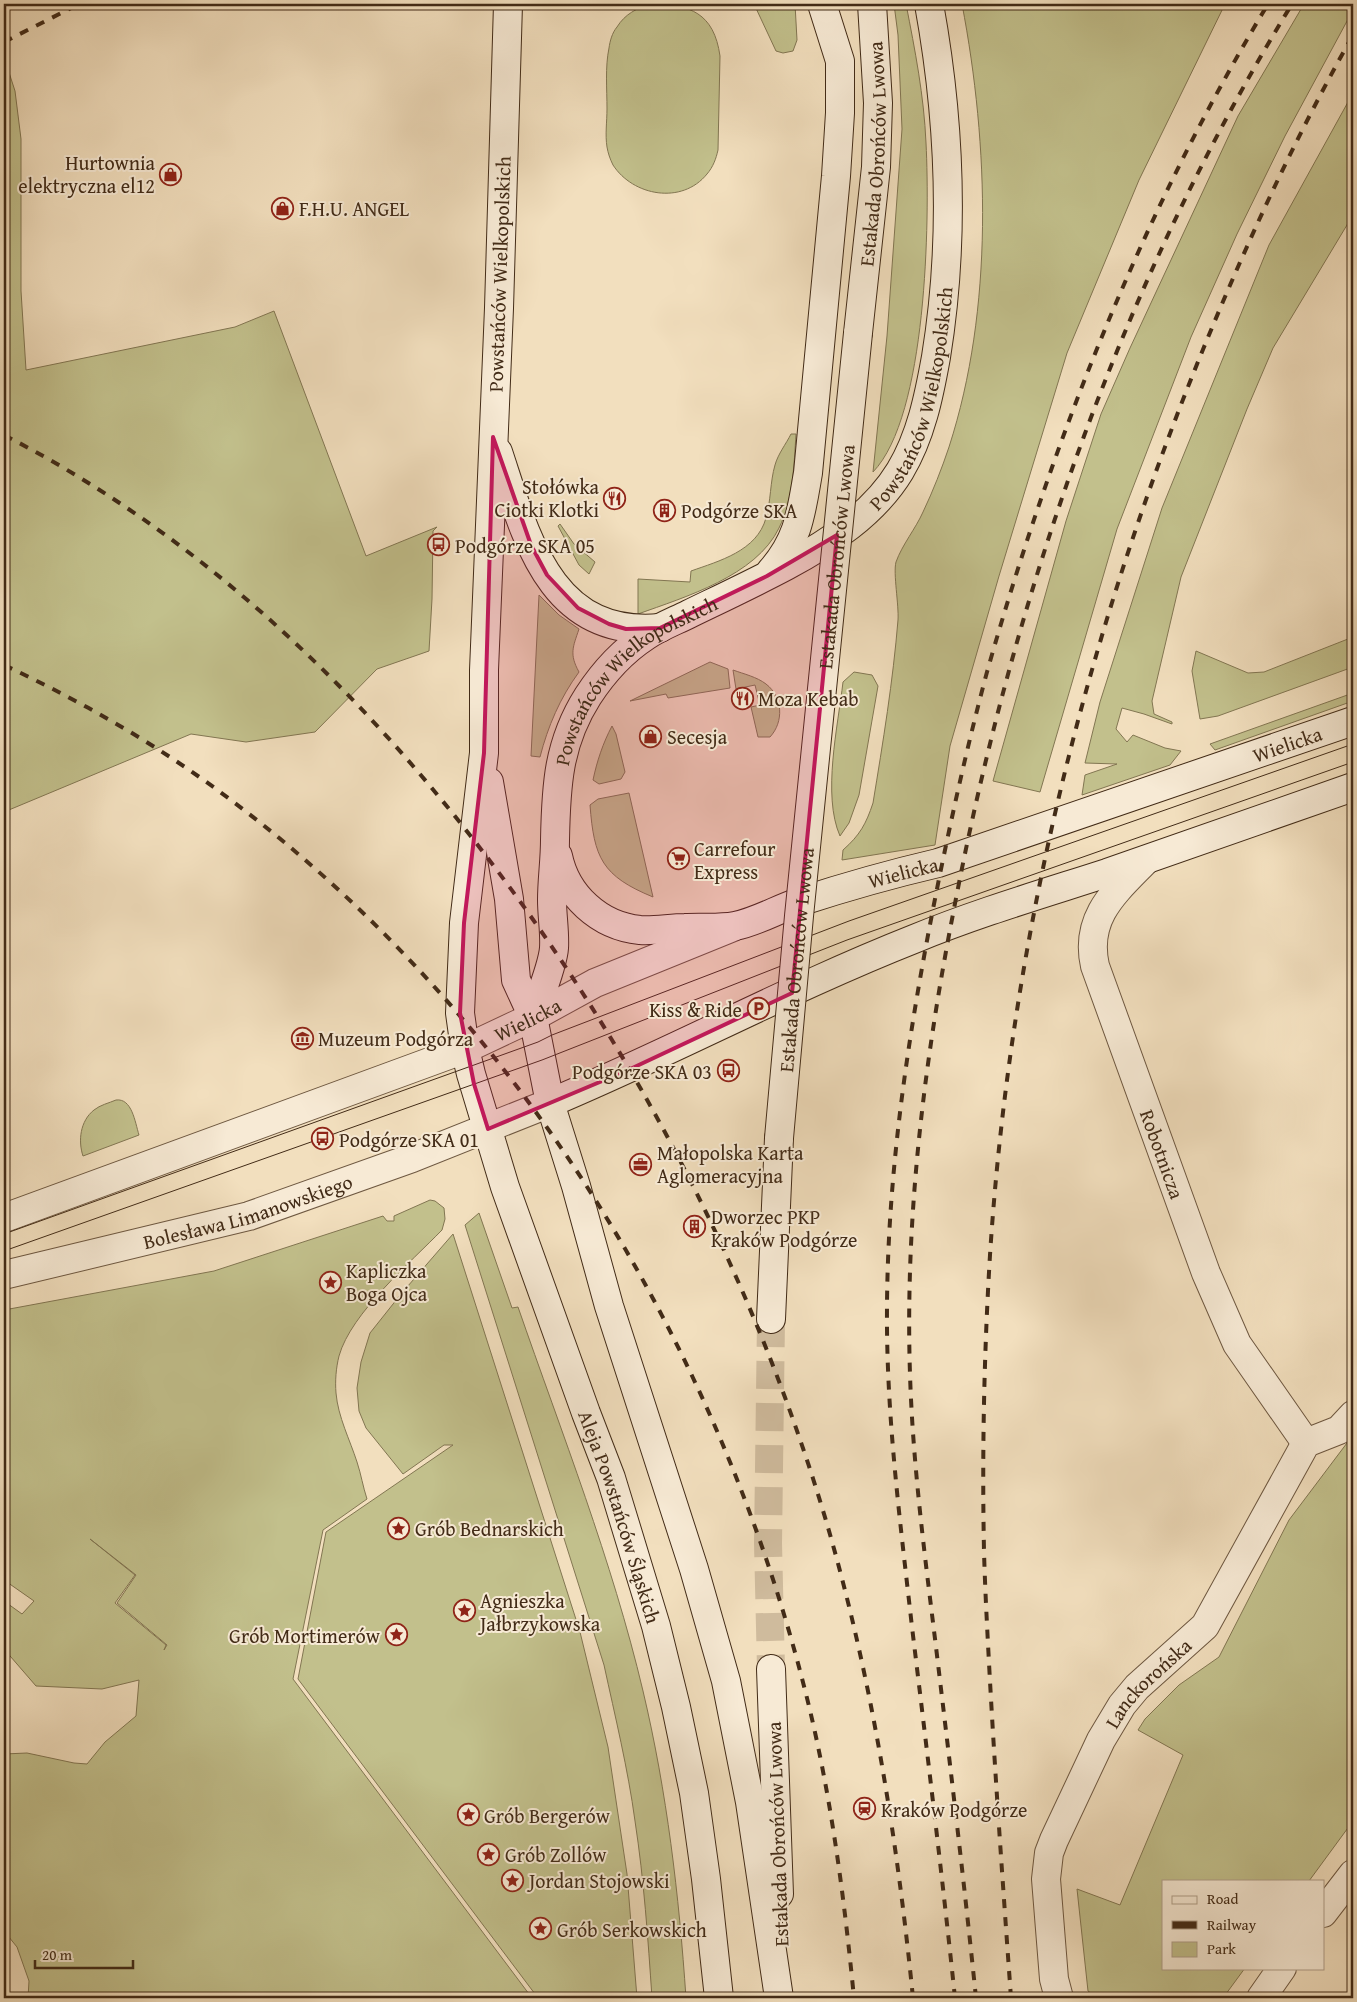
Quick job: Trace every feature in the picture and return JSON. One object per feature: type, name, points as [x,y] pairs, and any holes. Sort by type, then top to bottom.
[{"type":"main road","name":"Powstańców Wielkopolskich","points":[[465,1049],[460,1013],[464,924],[484,753],[484,670],[499,308],[508,4]]},
{"type":"main road","points":[[767,576],[785,556],[793,540],[799,521],[808,473],[836,176],[840,113],[840,61],[822,4]]},
{"type":"main road","name":"Estakada Obrońców Lwowa","points":[[771,1319],[779,1138],[799,916],[876,167],[878,103],[872,4]]},
{"type":"main road","name":"Powstańców Wielkopolskich","points":[[533,1017],[554,951],[552,899],[558,775],[573,723],[590,692],[614,663],[647,635],[767,576],[821,547],[850,525],[874,504],[900,471],[924,418],[941,324],[947,252],[948,193],[947,144],[929,4]]},
{"type":"main road","points":[[493,437],[531,545],[547,575],[562,594],[584,612],[609,624],[626,629],[660,628]]},
{"type":"main road","name":"Wielicka","points":[[465,1049],[533,1017],[595,984],[735,926],[797,903],[881,877],[938,862],[1353,721]]},
{"type":"main road","name":"Powstańców Wielkopolskich","points":[[484,753],[509,899],[516,980],[533,1017],[550,1103]]},
{"type":"main road","points":[[488,1129],[626,1071],[848,967],[915,938],[1146,860],[1353,787]]},
{"type":"main road","name":"Powstańców Wielkopolskich","points":[[555,840],[560,862],[572,890],[589,909],[609,922],[627,928],[652,930],[735,926]]},
{"type":"main road","name":"Robotnicza","points":[[1146,860],[1114,893],[1097,918],[1092,944],[1095,966],[1206,1273],[1230,1329],[1237,1344],[1306,1444]]},
{"type":"main road","points":[[4,1218],[465,1049]]},
{"type":"main road","name":"Aleja Powstańców Śląskich","points":[[465,1049],[505,1187],[586,1412],[612,1478],[656,1626],[676,1707],[694,1793],[706,1879],[719,1998]]},
{"type":"main road","points":[[550,1103],[576,1186],[609,1306],[694,1569],[726,1681],[750,1802],[781,1998]]},
{"type":"main road","name":"Bolesława Limanowskiego","points":[[4,1275],[250,1216],[488,1129]]},
{"type":"main road","points":[[1306,1444],[1339,1430],[1353,1415]]},
{"type":"main road","name":"Lanckorońska","points":[[1059,1998],[1054,1979],[1046,1879],[1049,1853],[1054,1840],[1112,1721],[1137,1687],[1205,1626],[1306,1444]]},
{"type":"main road","name":"Estakada Obrońców Lwowa","points":[[771,1669],[781,1998]]},
{"type":"main road","points":[[1324,1912],[1353,1874]]},
{"type":"main road","points":[[1261,1998],[1281,1970]]},
{"type":"highlighted area","points":[[493,437],[531,545],[547,575],[578,608],[609,624],[626,629],[660,628],[767,576],[837,535],[792,993],[626,1071],[488,1129],[474,1084],[460,1013],[464,923],[484,753]]},
{"type":"green space","points":[[651,4],[677,6],[698,14],[712,30],[717,41],[720,56],[718,150],[713,166],[697,184],[685,190],[672,193],[658,193],[645,190],[622,176],[612,163],[606,142],[607,70],[610,43],[620,22],[636,10]]},
{"type":"green space","points":[[754,4],[795,4],[797,40],[793,51],[783,53],[776,51]]},
{"type":"green space","points":[[894,4],[906,4],[921,90],[927,177],[925,266],[915,364],[905,408],[891,445],[873,472],[887,336],[902,129],[898,35]]},
{"type":"green space","points":[[962,4],[1225,4],[1139,180],[1067,353],[999,576],[950,746],[935,845],[842,860],[843,850],[862,829],[873,803],[896,643],[898,614],[896,562],[923,512],[949,447],[964,394],[974,339],[983,227],[982,170],[978,114]]},
{"type":"green space","points":[[1304,4],[1353,4],[1353,10],[1285,136],[1237,234],[1191,337],[1117,529],[1040,792],[993,781],[1066,521],[1101,414],[1238,116]]},
{"type":"green space","points":[[4,57],[15,91],[21,139],[21,291],[26,370],[235,327],[274,311],[366,556],[437,527],[433,531],[429,651],[377,669],[315,732],[246,742],[191,734],[4,812]]},
{"type":"green space","points":[[1353,93],[1353,215],[1273,348],[1181,577],[1152,701],[1154,714],[1172,722],[1172,724],[1122,708],[1116,729],[1127,742],[1133,735],[1165,748],[1181,751],[1170,765],[1082,795],[1085,775],[1117,764],[1085,763],[1100,702],[1162,508],[1269,245]]},
{"type":"green space","points":[[791,434],[796,434],[790,494],[784,517],[768,545],[737,572],[718,583],[638,614],[638,579],[690,582],[691,571],[725,559],[746,547],[754,539],[766,518],[776,461]]},
{"type":"green space","points":[[560,524],[574,544],[595,562],[589,574],[579,565],[558,526]]},
{"type":"green space","points":[[539,595],[559,615],[579,629],[573,655],[579,672],[555,713],[540,757],[531,756]]},
{"type":"green space","points":[[1353,637],[1353,667],[1218,716],[1200,719],[1192,671],[1196,651],[1248,673],[1264,672]]},
{"type":"green space","points":[[710,662],[728,669],[730,688],[668,698],[666,694],[630,701]]},
{"type":"green space","points":[[733,670],[766,684],[776,696],[780,710],[778,724],[770,737],[758,737],[751,707],[760,705],[755,685],[736,689]]},
{"type":"green space","points":[[854,672],[872,675],[878,686],[859,795],[849,823],[840,836],[832,801],[833,760],[843,682]]},
{"type":"green space","points":[[1353,693],[1353,701],[1215,750],[1210,744]]},
{"type":"green space","points":[[612,726],[616,734],[625,772],[621,779],[599,784],[593,780],[596,766]]},
{"type":"green space","points":[[629,793],[653,897],[622,881],[612,873],[598,852],[594,839],[590,805],[598,799]]},
{"type":"green space","points":[[116,1100],[121,1100],[129,1107],[139,1135],[83,1156],[81,1132],[83,1125],[96,1108]]},
{"type":"green space","points":[[430,1200],[435,1201],[444,1208],[445,1219],[442,1230],[383,1289],[369,1306],[356,1323],[339,1356],[336,1379],[337,1402],[367,1499],[323,1530],[293,1679],[532,1998],[28,1998],[29,1981],[17,1947],[4,1931],[4,1754],[27,1753],[87,1764],[105,1742],[136,1716],[139,1680],[102,1689],[36,1686],[4,1649],[4,1601],[22,1614],[34,1601],[4,1580],[4,1310],[214,1271],[383,1216],[387,1221],[394,1221],[394,1216]],"holes":[[[90,1539],[136,1575],[117,1603],[167,1645],[164,1650],[166,1645],[115,1603],[135,1575]]]},
{"type":"green space","points":[[479,1213],[512,1308],[518,1307],[569,1450],[631,1642],[659,1767],[665,1805],[676,1882],[686,1998],[652,1998],[638,1843],[629,1782],[617,1723],[604,1665],[465,1225]]},
{"type":"green space","points":[[453,1234],[580,1632],[608,1747],[627,1874],[637,1998],[538,1998],[298,1679],[326,1532],[453,1445],[444,1445],[403,1474],[366,1428],[359,1411],[357,1388],[361,1362],[370,1333]]},
{"type":"green space","points":[[1353,1435],[1353,1821],[1310,1880],[1162,1880],[1162,1970],[1244,1970],[1223,1998],[1098,1998],[1088,1991],[1077,1889],[1120,1905],[1183,1755],[1138,1730],[1145,1719],[1179,1685],[1219,1657],[1289,1520]]},
{"type":"tunnel","points":[[771,1319],[768,1543],[771,1669]]},
{"type":"tram line","points":[[4,1234],[538,1042],[849,921],[1353,744]]},
{"type":"tram line","points":[[4,1251],[542,1060],[847,940],[1353,762]]},
{"type":"railway","points":[[4,11],[18,4]]},
{"type":"railway","points":[[4,42],[79,4]]},
{"type":"railway","points":[[955,1998],[899,1507],[891,1427],[887,1346],[888,1251],[892,1197],[903,1089],[911,1035],[940,874],[968,747],[987,672],[1041,498],[1105,328],[1142,245],[1181,163],[1223,83],[1268,4]]},
{"type":"railway","points":[[976,1998],[921,1523],[911,1399],[909,1338],[913,1216],[917,1155],[932,1034],[953,914],[978,795],[1007,677],[1042,559],[1081,444],[1126,330],[1176,218],[1231,110],[1292,4]]},
{"type":"railway","points":[[1011,1998],[996,1789],[986,1607],[983,1514],[984,1403],[990,1255],[1000,1138],[1015,1022],[1035,907],[1060,793],[1089,679],[1123,567],[1161,456],[1204,347],[1255,228],[1292,150],[1353,35]]},
{"type":"railway","points":[[4,435],[81,478],[154,526],[223,579],[288,637],[351,698],[410,762],[466,830],[519,900],[569,972],[615,1045],[659,1121],[699,1198],[736,1278],[770,1358],[827,1524],[857,1641],[881,1759],[899,1878],[913,1998]]},
{"type":"railway","points":[[4,665],[82,704],[181,764],[314,868],[414,965],[505,1071],[585,1184],[656,1305],[717,1430],[767,1561],[806,1694],[823,1769],[841,1883],[854,1998]]},
{"type":"place","name":"Hurtownia elektryczna el12","points":[[171,174]]},
{"type":"place","name":"F.H.U. ANGEL","points":[[283,208]]},
{"type":"place","name":"Stołówka Ciotki Klotki","points":[[615,498]]},
{"type":"place","name":"Podgórze SKA","points":[[665,510]]},
{"type":"place","name":"Podgórze SKA 05","points":[[439,545]]},
{"type":"place","name":"Moza Kebab","points":[[742,698]]},
{"type":"place","name":"Secesja","points":[[651,736]]},
{"type":"place","name":"Carrefour Express","points":[[678,859]]},
{"type":"place","name":"Kiss & Ride","points":[[758,1009]]},
{"type":"place","name":"Muzeum Podgórza","points":[[302,1038]]},
{"type":"place","name":"Podgórze SKA 03","points":[[728,1071]]},
{"type":"place","name":"Podgórze SKA 01","points":[[323,1139]]},
{"type":"place","name":"Małopolska Karta Aglomeracyjna","points":[[641,1164]]},
{"type":"place","name":"Dworzec PKP Kraków Podgórze","points":[[695,1227]]},
{"type":"place","name":"Kapliczka Boga Ojca","points":[[330,1282]]},
{"type":"place","name":"Grób Bednarskich","points":[[399,1528]]},
{"type":"place","name":"Agnieszka Jałbrzykowska","points":[[464,1611]]},
{"type":"place","name":"Grób Mortimerów","points":[[396,1635]]},
{"type":"place","name":"Kraków Podgórze","points":[[865,1809]]},
{"type":"place","name":"Grób Bergerów","points":[[468,1815]]},
{"type":"place","name":"Grób Zollów","points":[[489,1854]]},
{"type":"place","name":"Jordan Stojowski","points":[[513,1880]]},
{"type":"place","name":"Grób Serkowskich","points":[[541,1929]]}]
